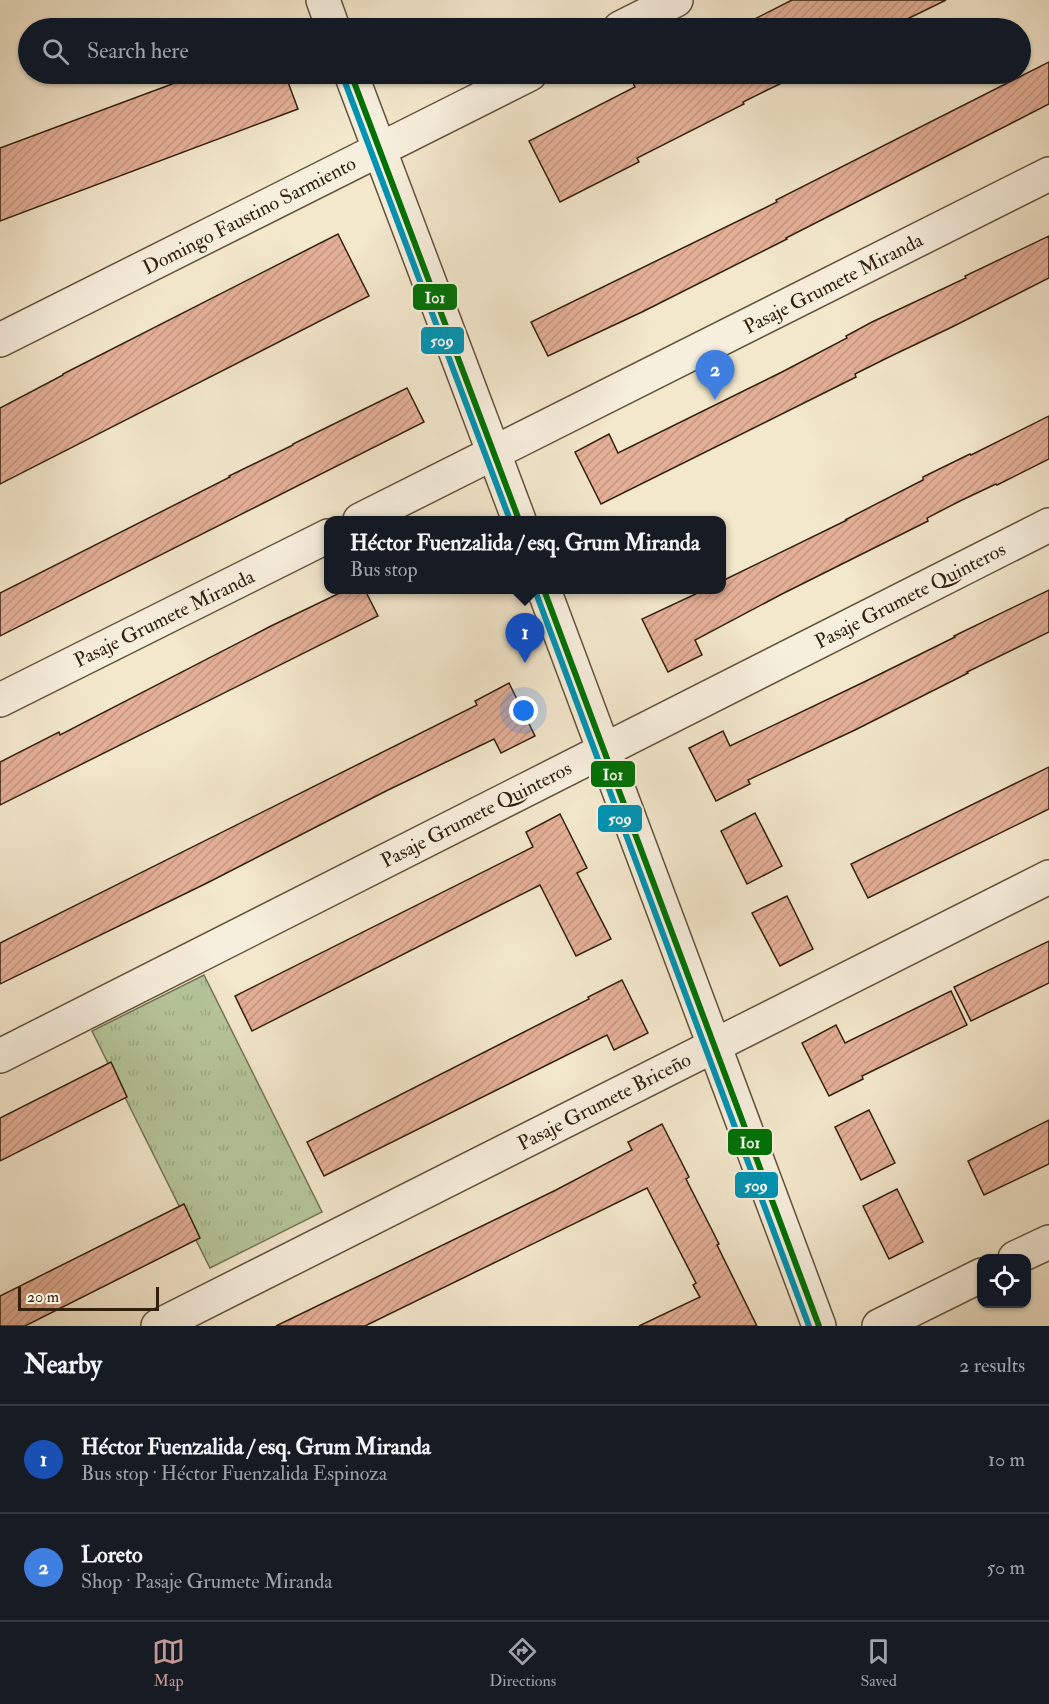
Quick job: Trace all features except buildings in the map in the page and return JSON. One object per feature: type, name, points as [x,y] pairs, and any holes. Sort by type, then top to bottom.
[{"type":"street","points":[[323,0],[329,18]]},
{"type":"street","points":[[637,18],[660,4]]},
{"type":"street","points":[[355,84],[518,516]]},
{"type":"street","name":"Domingo Faustino Sarmiento","points":[[0,340],[510,84]]},
{"type":"street","name":"Pasaje Grumete Miranda","points":[[368,516],[1049,174]]},
{"type":"street","name":"Pasaje Grumete Quinteros","points":[[0,1056],[1049,525]]},
{"type":"street","name":"Pasaje Grumete Miranda","points":[[0,700],[324,538]]},
{"type":"street","points":[[546,594],[819,1326]]},
{"type":"street","name":"Pasaje Grumete Briceño","points":[[158,1326],[1049,877]]},
{"type":"street","points":[[1024,1254],[1049,1242]]},
{"type":"street","points":[[879,1326],[977,1277]]},
{"type":"green space","points":[[204,975],[322,1212],[210,1268],[92,1031]]},
{"type":"transit line","name":"509","points":[[346,84],[508,516]]},
{"type":"transit line","name":"I01","points":[[355,84],[517,516]]},
{"type":"transit line","name":"509","points":[[536,594],[809,1326]]},
{"type":"transit line","name":"I01","points":[[545,594],[819,1326]]},
{"type":"place","name":"Loreto","points":[[715,400]]},
{"type":"place","name":"Héctor Fuenzalida / esq. Grum Miranda","points":[[525,663]]}]
